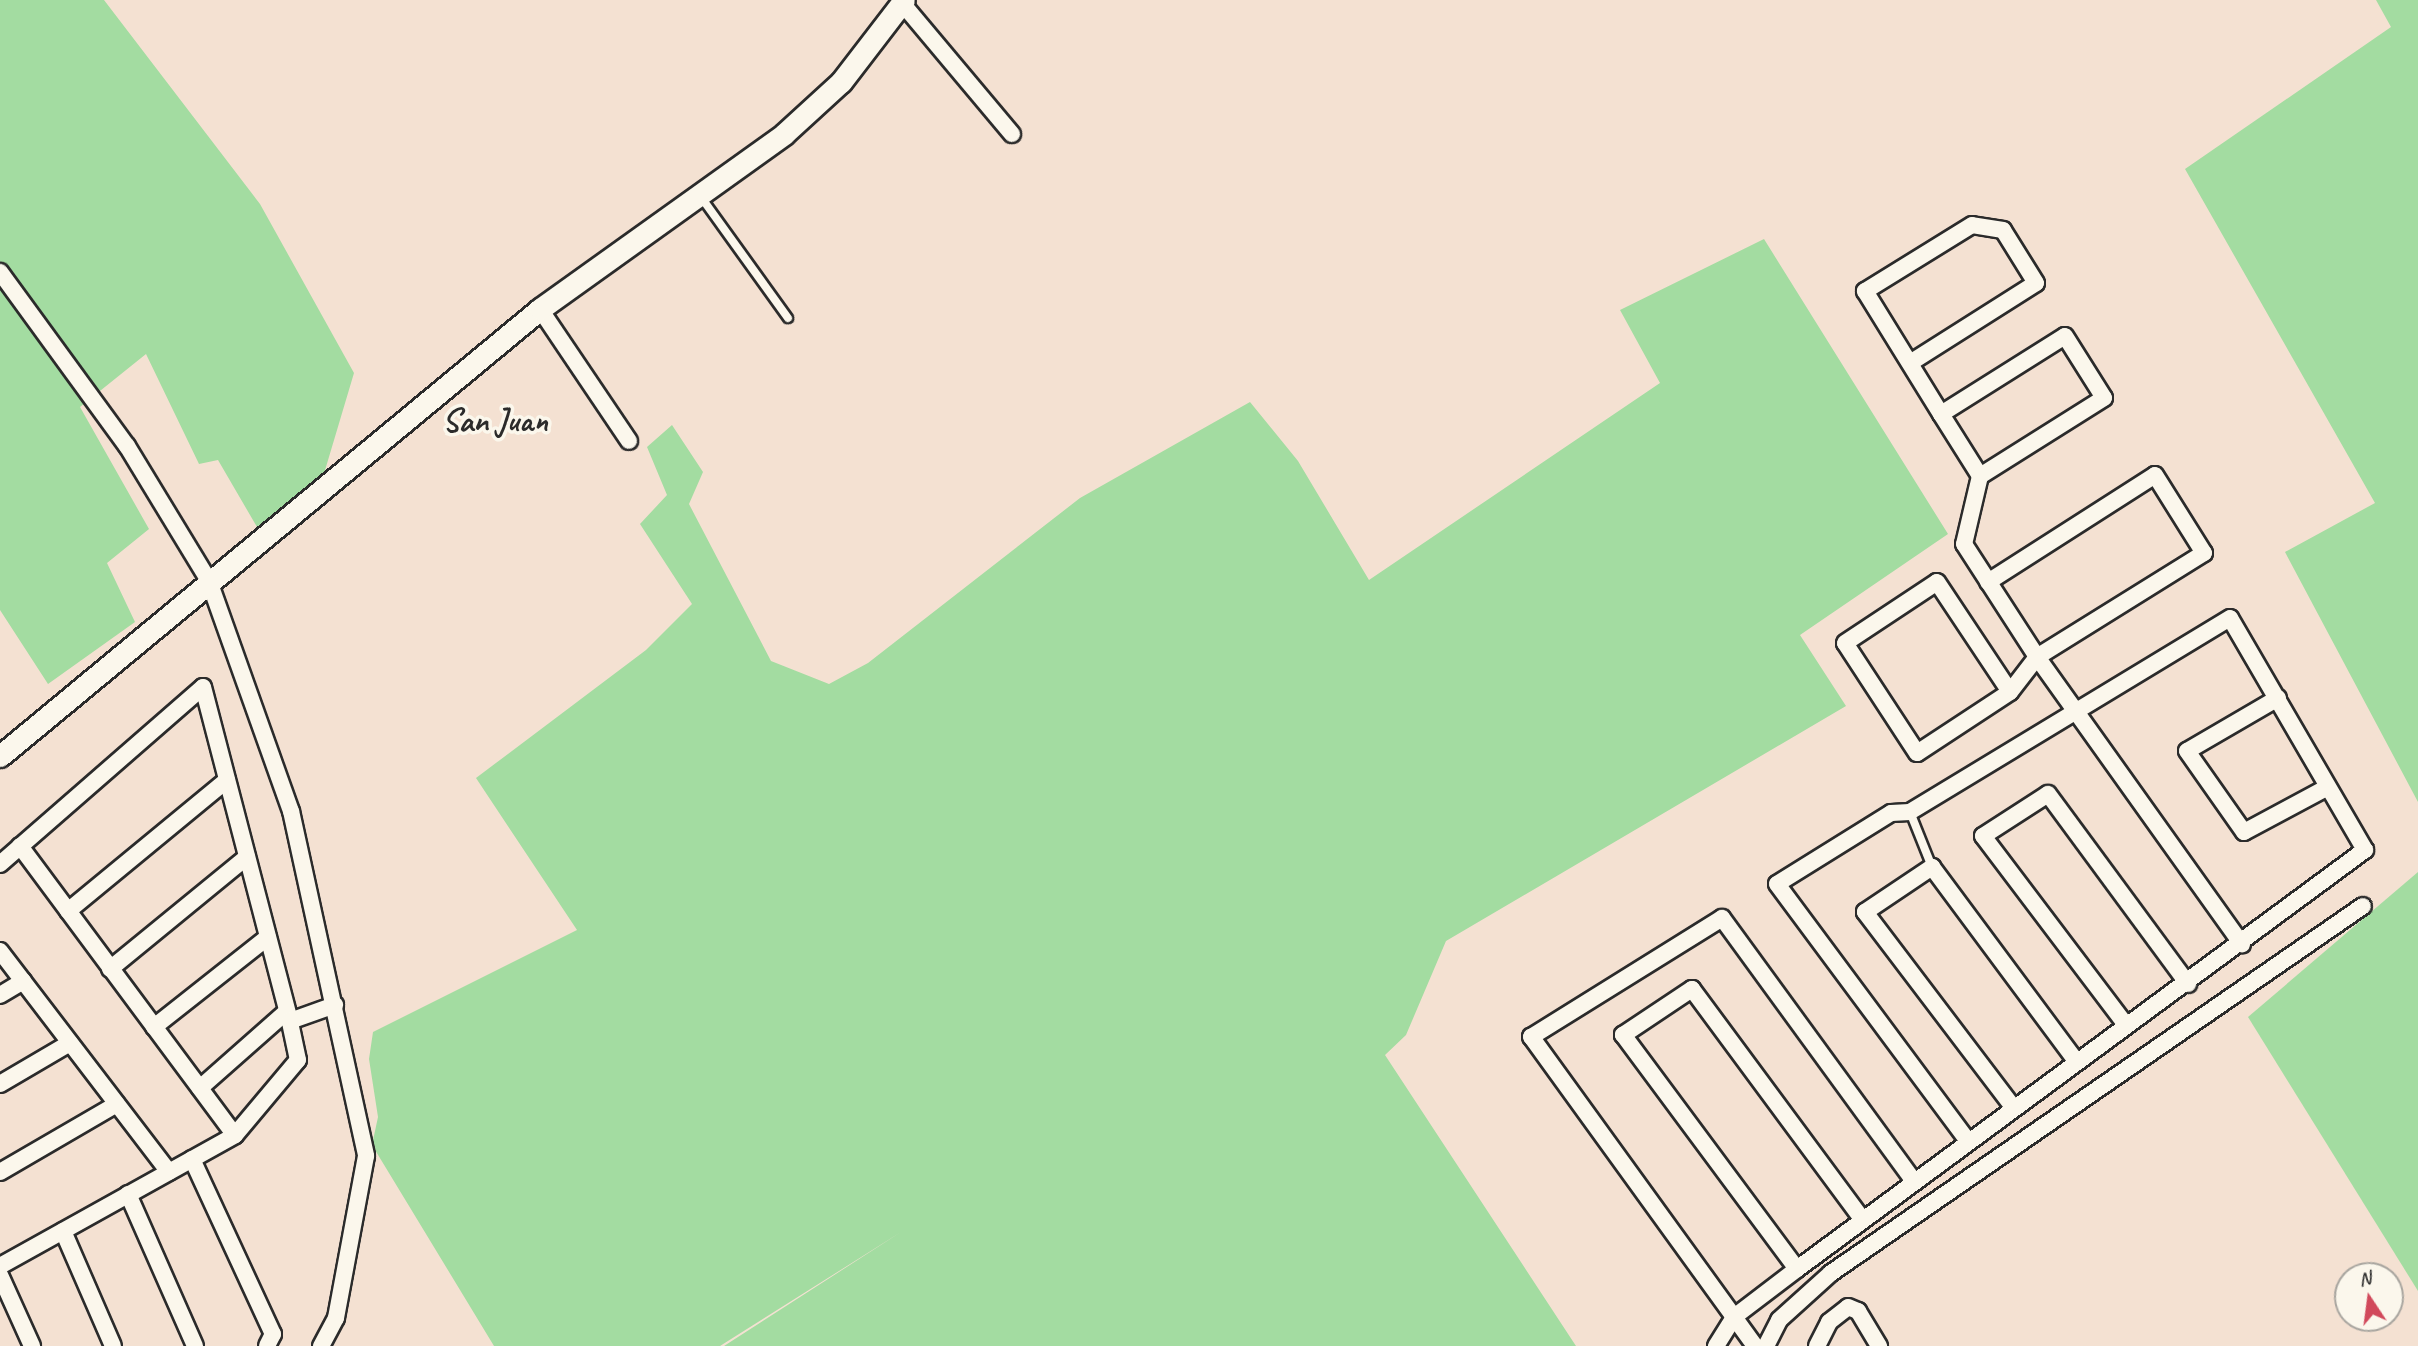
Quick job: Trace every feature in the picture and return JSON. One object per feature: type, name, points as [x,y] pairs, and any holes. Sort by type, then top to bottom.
[{"type":"street","points":[[0,756],[540,309],[701,197],[841,82],[903,1],[1012,134]]},
{"type":"street","points":[[1910,363],[2036,284],[2003,230],[1972,225],[1866,291],[1941,414],[1980,476]]},
{"type":"street","points":[[0,272],[127,446],[209,582],[291,811],[366,1156],[336,1318],[321,1346]]},
{"type":"street","points":[[540,309],[629,441]]},
{"type":"street","points":[[1941,414],[2065,337],[2104,398],[1980,476],[1964,544],[2037,657],[2078,707],[2242,944]]},
{"type":"street","points":[[1989,582],[2155,475],[2204,553],[2037,657],[2010,692],[1917,753],[1845,643],[1937,582],[2010,692]]},
{"type":"street","points":[[1716,1346],[1734,1317],[1913,1180],[2126,1025],[2188,984],[2365,850],[2230,618],[2078,707],[1910,812],[1891,813],[1777,884],[1967,1140]]},
{"type":"street","points":[[0,864],[203,687],[298,1060],[235,1135],[0,1266]]},
{"type":"street","points":[[2278,698],[2187,751],[2244,832],[2328,787]]},
{"type":"street","points":[[68,911],[227,780]]},
{"type":"street","points":[[2126,1025],[1983,836],[2048,794],[2188,984]]},
{"type":"street","points":[[20,846],[235,1135]]},
{"type":"street","points":[[110,969],[247,857]]},
{"type":"street","points":[[2013,1107],[1865,912],[1932,867],[2076,1061]]},
{"type":"street","points":[[1766,1346],[1779,1320],[1831,1273],[2363,906]]},
{"type":"street","points":[[1755,1346],[1531,1037],[1721,918],[1913,1180]]},
{"type":"street","points":[[154,1027],[268,937]]},
{"type":"street","points":[[0,951],[169,1172]]},
{"type":"street","points":[[0,995],[23,981]]},
{"type":"street","points":[[1797,1269],[1623,1035],[1692,989],[1862,1219]]},
{"type":"street","points":[[200,1088],[288,1016],[335,1005]]},
{"type":"street","points":[[0,1084],[70,1042]]},
{"type":"street","points":[[0,1172],[117,1104]]},
{"type":"street","points":[[192,1159],[273,1334],[267,1346]]},
{"type":"street","points":[[128,1194],[195,1346]]},
{"type":"street","points":[[63,1231],[113,1346]]},
{"type":"street","points":[[0,1275],[32,1346]]},
{"type":"street","points":[[1818,1346],[1829,1322],[1847,1307],[1858,1311],[1879,1346]]},
{"type":"lane","points":[[701,197],[788,318]]},
{"type":"lane","points":[[1910,812],[1932,867]]},
{"type":"green space","points":[[0,0],[104,0],[260,204],[354,373],[323,477],[257,527],[218,460],[199,464],[146,354],[80,407],[149,529],[107,563],[135,622],[48,684],[0,610]]},
{"type":"green space","points":[[2376,0],[2418,0],[2418,802],[2285,552],[2375,503],[2185,169],[2391,27]]},
{"type":"green space","points":[[1764,239],[1948,534],[1800,635],[1846,706],[1446,941],[1406,1035],[1385,1055],[1576,1346],[724,1346],[901,1232],[720,1346],[494,1346],[372,1145],[378,1117],[369,1059],[373,1032],[577,930],[476,778],[646,650],[692,604],[640,524],[667,495],[647,447],[672,425],[703,472],[689,504],[771,661],[829,684],[868,663],[1080,498],[1250,402],[1298,461],[1369,580],[1660,383],[1620,310]]},
{"type":"green space","points":[[2418,872],[2418,1291],[2404,1268],[2404,1262],[2400,1262],[2248,1017]]},
{"type":"district","name":"San Juan","points":[[495,421]]}]
